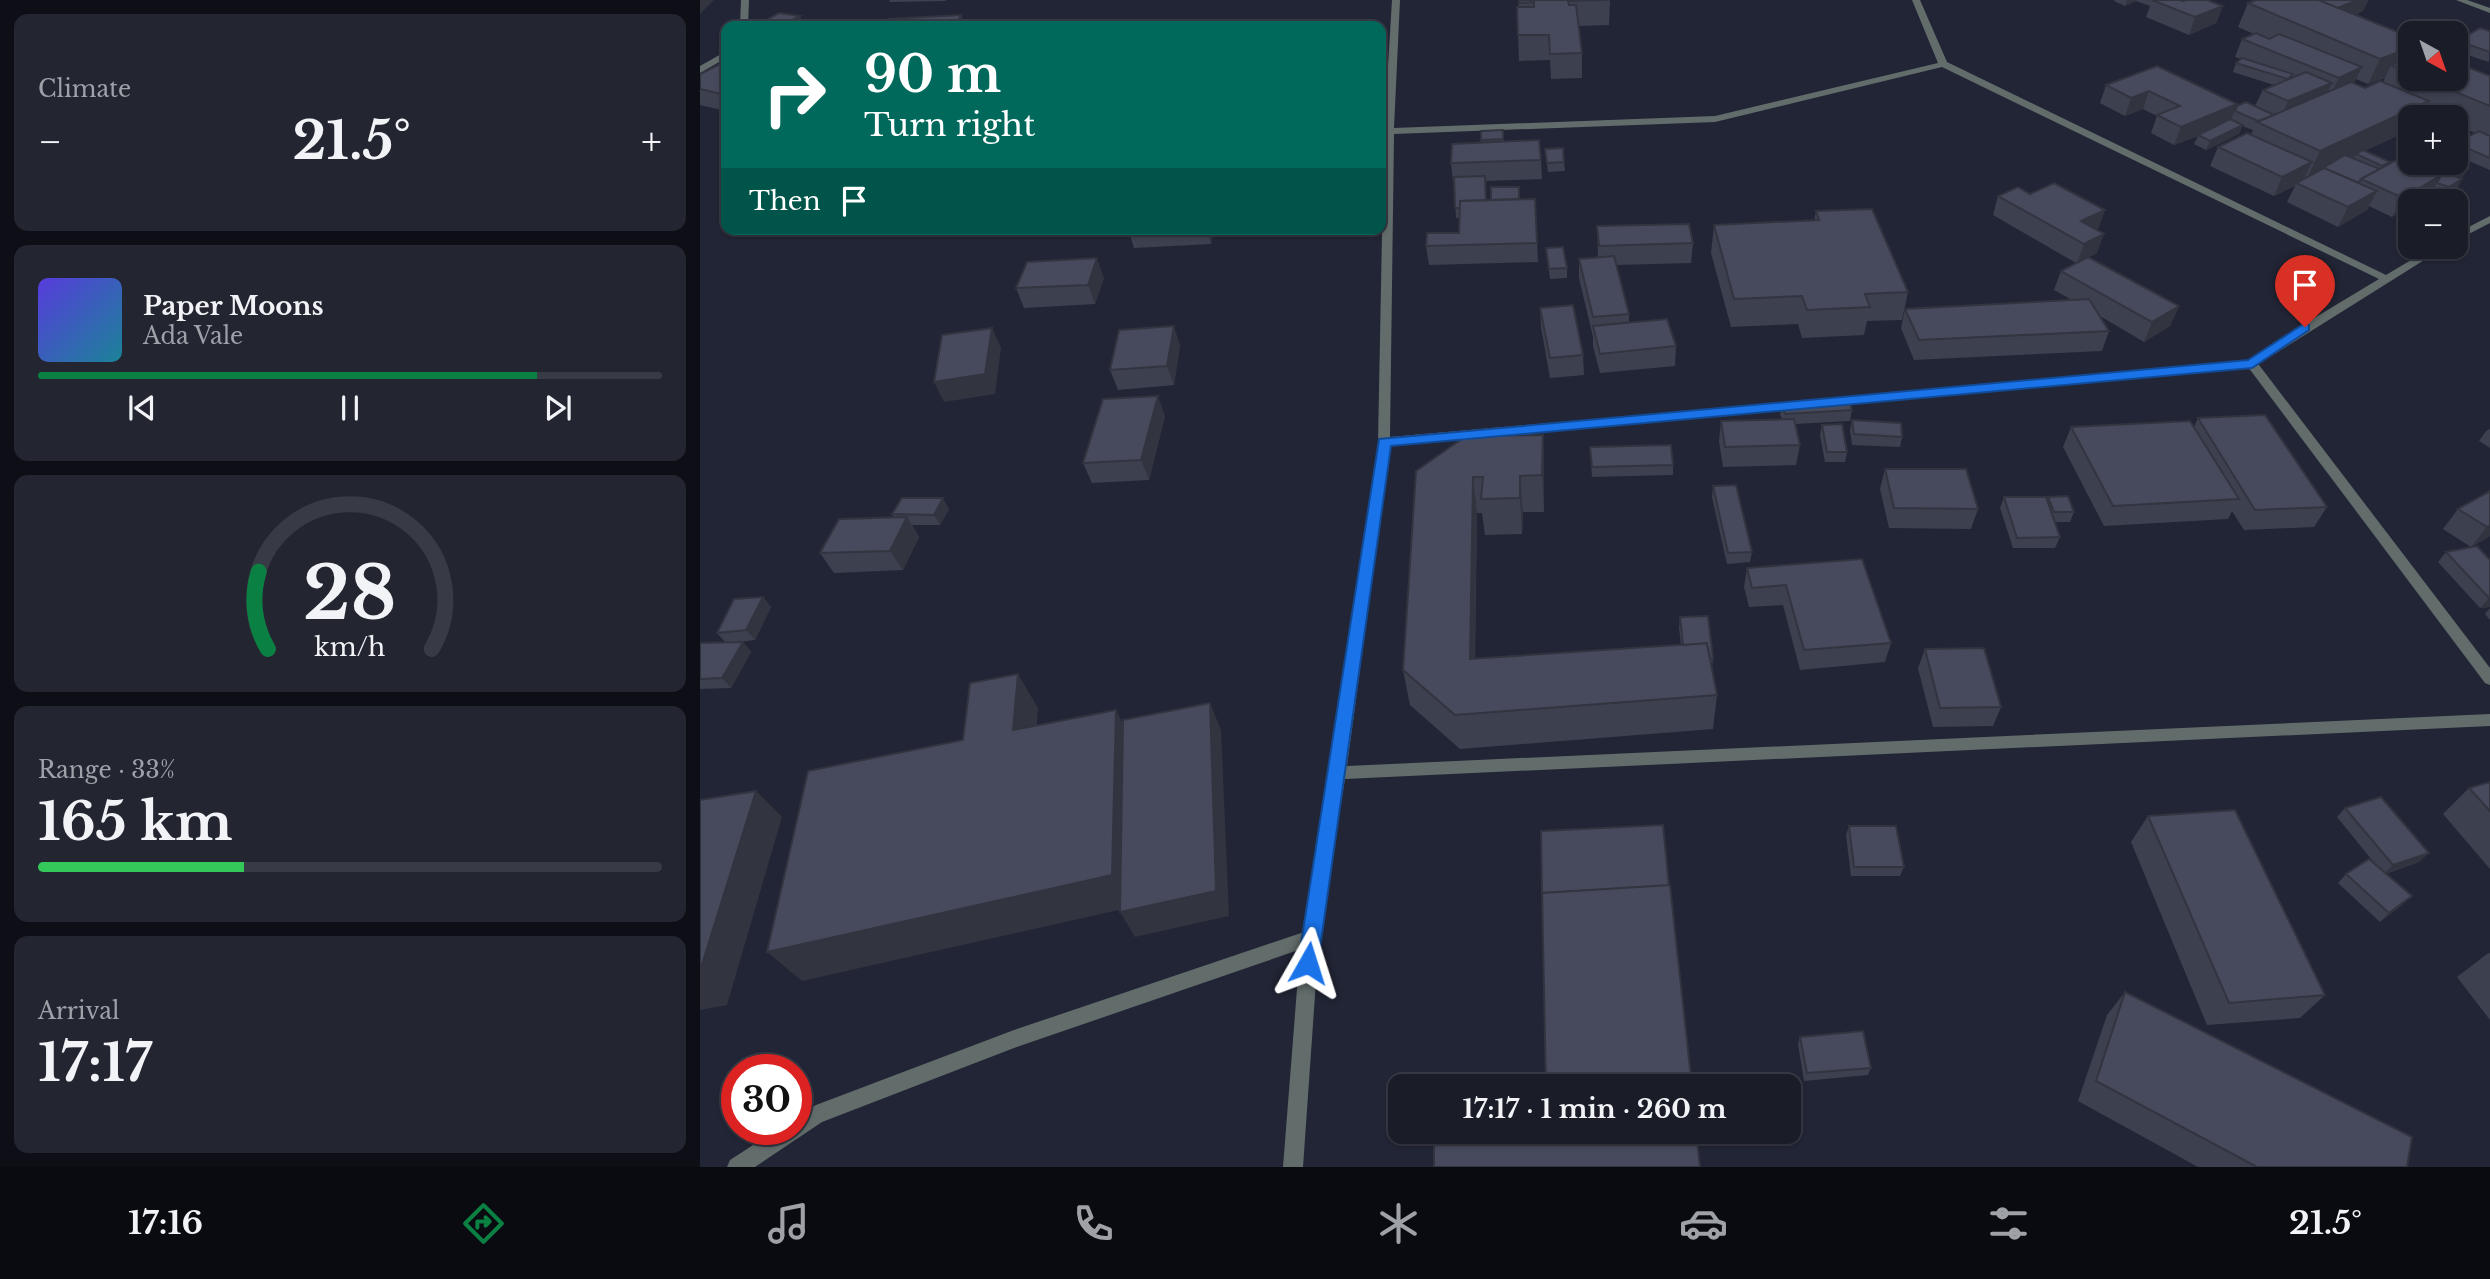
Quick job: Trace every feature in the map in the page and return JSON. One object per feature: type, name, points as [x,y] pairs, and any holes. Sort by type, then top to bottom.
[{"type":"street","points":[[744,21],[745,0]]},
{"type":"street","points":[[1293,1167],[1310,938],[1338,773],[1384,442],[1389,131],[1396,0]]},
{"type":"street","points":[[1916,0],[1943,64]]},
{"type":"street","points":[[2460,0],[2490,11]]},
{"type":"street","points":[[700,70],[721,58]]},
{"type":"street","points":[[1389,131],[1715,119],[1943,64],[2385,278]]},
{"type":"street","points":[[2468,231],[2490,219]]},
{"type":"street","points":[[1384,442],[2252,364],[2285,340],[2419,259]]},
{"type":"street","points":[[2252,364],[2490,679]]},
{"type":"street","points":[[1338,773],[2490,720]]},
{"type":"street","points":[[812,1118],[1014,1039],[1310,938]]},
{"type":"street","points":[[737,1167],[770,1145]]},
{"type":"building","points":[[1519,0],[1610,0],[1568,1],[1569,5],[1576,5],[1582,53],[1550,54],[1549,35],[1518,35],[1517,7],[1534,7],[1534,2],[1519,3]]},
{"type":"building","points":[[2152,0],[2207,0],[2223,6],[2195,17]]},
{"type":"building","points":[[2256,0],[2319,0],[2398,32],[2398,52],[2380,59],[2248,3]]},
{"type":"building","points":[[2319,0],[2357,0],[2338,8]]},
{"type":"building","points":[[779,13],[800,16],[790,21],[764,21]]},
{"type":"building","points":[[961,15],[958,21],[887,21]]},
{"type":"building","points":[[2480,28],[2490,31],[2490,52],[2468,44],[2468,35]]},
{"type":"building","points":[[2256,33],[2269,39],[2279,34],[2362,67],[2339,78],[2242,39]]},
{"type":"building","points":[[2242,58],[2293,74],[2288,79],[2236,63]]},
{"type":"building","points":[[721,64],[721,94],[700,89],[700,74]]},
{"type":"building","points":[[2157,66],[2237,104],[2181,127],[2157,115],[2180,106],[2149,91],[2131,98],[2106,85]]},
{"type":"building","points":[[2468,67],[2490,76],[2490,106],[2453,91],[2468,91]]},
{"type":"building","points":[[2306,72],[2332,83],[2288,101],[2263,90]]},
{"type":"building","points":[[2380,81],[2398,88],[2398,91],[2429,101],[2420,105],[2398,105],[2398,115],[2320,151],[2257,122],[2351,82],[2365,88]]},
{"type":"building","points":[[2246,102],[2274,115],[2258,121],[2235,111],[2237,106]]},
{"type":"building","points":[[2230,119],[2243,125],[2210,141],[2198,135]]},
{"type":"building","points":[[1503,130],[1503,139],[1481,140],[1481,131]]},
{"type":"building","points":[[2479,131],[2490,136],[2490,158],[2468,149],[2468,136]]},
{"type":"building","points":[[2247,133],[2312,162],[2282,177],[2218,147]]},
{"type":"building","points":[[1539,140],[1541,160],[1451,163],[1452,144]]},
{"type":"building","points":[[1563,148],[1564,162],[1547,163],[1545,149]]},
{"type":"building","points":[[2363,150],[2390,162],[2382,166],[2356,154]]},
{"type":"building","points":[[2345,155],[2380,169],[2361,179],[2359,183],[2323,168]]},
{"type":"building","points":[[2398,159],[2398,175],[2441,175],[2418,189],[2398,189],[2398,196],[2361,179]]},
{"type":"building","points":[[2324,168],[2377,191],[2348,207],[2296,183]]},
{"type":"building","points":[[2441,175],[2462,179],[2449,187],[2437,183]]},
{"type":"building","points":[[1485,176],[1486,200],[1460,201],[1460,208],[1455,208],[1454,177]]},
{"type":"building","points":[[2054,183],[2105,210],[2081,221],[2104,234],[2084,244],[1998,196],[2018,187],[2030,194]]},
{"type":"building","points":[[1491,187],[1519,187],[1519,199],[1491,200]]},
{"type":"building","points":[[1535,199],[1537,243],[1426,246],[1427,233],[1459,233],[1460,201]]},
{"type":"building","points":[[1872,209],[1908,292],[1865,294],[1870,307],[1807,310],[1802,296],[1734,299],[1714,225],[1819,220],[1816,211]]},
{"type":"building","points":[[1689,224],[1693,243],[1599,246],[1597,226]]},
{"type":"building","points":[[1563,247],[1567,268],[1549,269],[1546,248]]},
{"type":"building","points":[[1614,256],[1629,314],[1593,317],[1579,259]]},
{"type":"building","points":[[2088,257],[2179,306],[2152,322],[2061,271]]},
{"type":"building","points":[[1097,258],[1088,285],[1016,288],[1027,262]]},
{"type":"building","points":[[2089,299],[2109,331],[1919,340],[1905,309]]},
{"type":"building","points":[[1573,305],[1583,355],[1550,358],[1540,308]]},
{"type":"building","points":[[1667,319],[1676,346],[1600,354],[1593,326]]},
{"type":"building","points":[[1174,326],[1167,366],[1110,370],[1119,330]]},
{"type":"building","points":[[992,328],[985,374],[934,382],[942,335]]},
{"type":"building","points":[[1158,396],[1141,460],[1083,463],[1103,399]]},
{"type":"building","points":[[1849,401],[1852,410],[1785,414],[1782,405]]},
{"type":"building","points":[[2265,415],[2327,507],[2255,510],[2198,418]]},
{"type":"building","points":[[1794,419],[1800,445],[1725,447],[1721,421]]},
{"type":"building","points":[[1852,420],[1901,423],[1902,437],[1854,434]]},
{"type":"building","points":[[2190,421],[2239,499],[2113,506],[2071,427]]},
{"type":"building","points":[[1842,424],[1847,452],[1827,452],[1822,425]]},
{"type":"building","points":[[1543,435],[1542,475],[1520,476],[1520,498],[1481,499],[1483,477],[1473,477],[1470,659],[1707,643],[1717,695],[1455,715],[1403,670],[1416,471],[1466,436]]},
{"type":"building","points":[[1671,445],[1673,465],[1592,467],[1590,447]]},
{"type":"building","points":[[1885,469],[1966,469],[1978,509],[1894,508]]},
{"type":"building","points":[[1736,485],[1752,552],[1728,553],[1713,486]]},
{"type":"building","points":[[2490,491],[2490,526],[2487,527],[2458,509]]},
{"type":"building","points":[[2068,496],[2074,512],[2054,512],[2048,497]]},
{"type":"building","points":[[2004,497],[2046,497],[2060,537],[2017,538]]},
{"type":"building","points":[[902,498],[943,498],[934,515],[892,514]]},
{"type":"building","points":[[907,517],[890,551],[820,553],[839,519]]},
{"type":"building","points":[[2477,546],[2490,560],[2490,598],[2446,552]]},
{"type":"building","points":[[1862,559],[1891,643],[1804,650],[1786,585],[1752,588],[1747,568]]},
{"type":"building","points":[[763,597],[746,630],[717,633],[734,599]]},
{"type":"building","points":[[1708,616],[1713,658],[1710,658],[1707,643],[1683,645],[1680,617]]},
{"type":"building","points":[[743,642],[722,678],[700,679],[700,643]]},
{"type":"building","points":[[1984,648],[2001,707],[1940,708],[1925,649]]},
{"type":"building","points":[[1018,674],[1013,730],[1116,710],[1112,875],[767,952],[808,771],[963,740],[970,683]]},
{"type":"building","points":[[1210,703],[1216,891],[1120,912],[1123,720]]},
{"type":"building","points":[[2490,782],[2490,811],[2469,788]]},
{"type":"building","points":[[756,791],[700,971],[700,800]]},
{"type":"building","points":[[2381,797],[2429,853],[2393,865],[2345,808]]},
{"type":"building","points":[[2235,810],[2325,995],[2229,1003],[2148,816]]},
{"type":"building","points":[[1663,825],[1669,886],[1542,893],[1541,831]]},
{"type":"building","points":[[1849,826],[1896,826],[1904,867],[1854,867]]},
{"type":"building","points":[[2369,859],[2412,896],[2389,913],[2346,874]]},
{"type":"building","points":[[1670,885],[1691,1074],[1546,1074],[1542,893]]},
{"type":"building","points":[[2125,992],[2412,1137],[2407,1167],[2257,1167],[2096,1081]]},
{"type":"building","points":[[1863,1031],[1871,1068],[1807,1073],[1800,1037]]},
{"type":"building","points":[[1434,1144],[1697,1144],[1700,1167],[1434,1167]]},
{"type":"route","points":[[1308,963],[1338,773],[1384,442],[2252,364],[2305,327]]}]
